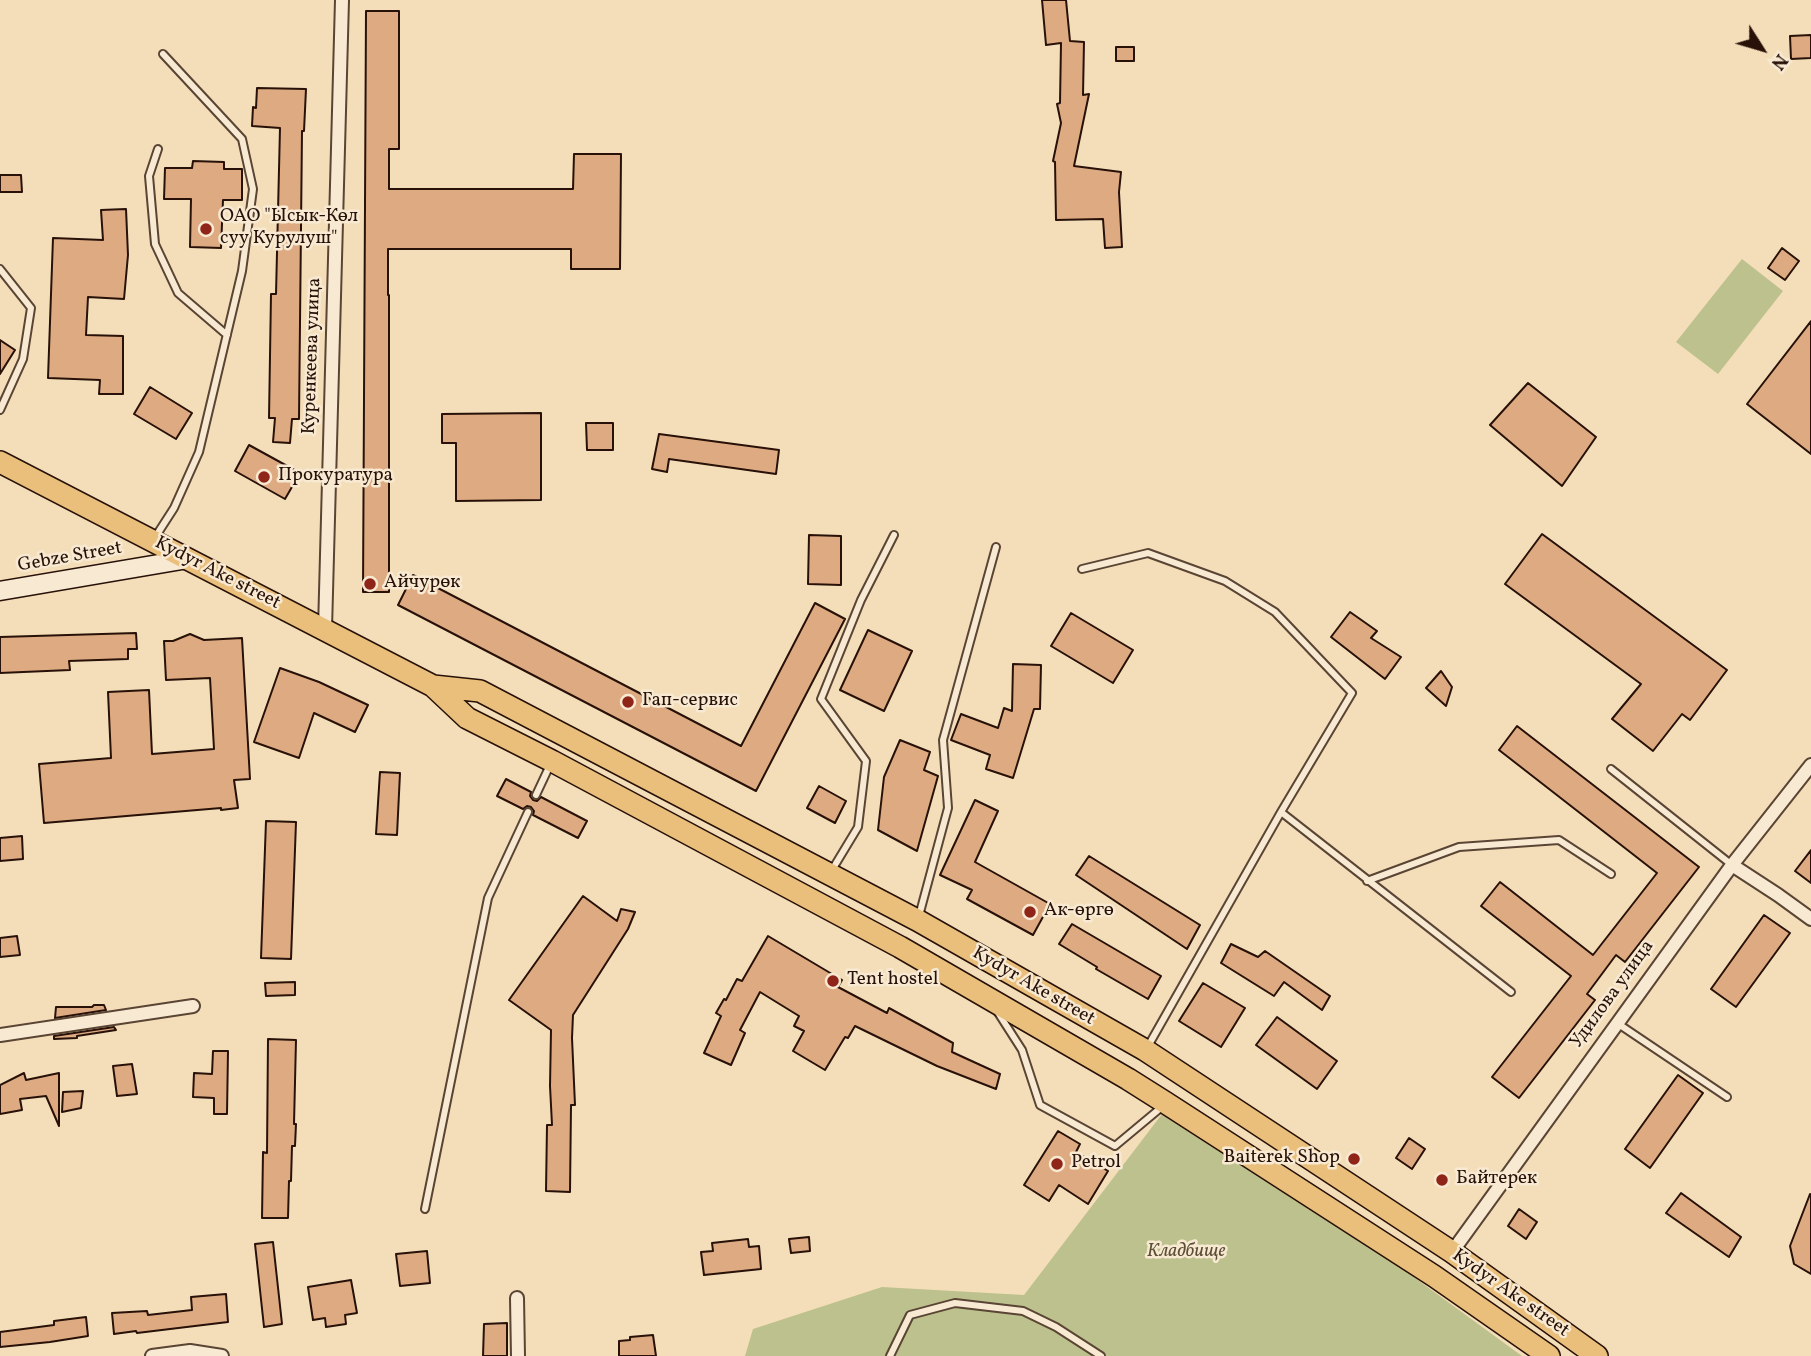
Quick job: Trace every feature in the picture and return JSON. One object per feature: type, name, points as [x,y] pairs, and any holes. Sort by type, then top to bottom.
[{"type":"highway","name":"Kydyr Ake street","points":[[0,462],[433,686],[467,718],[900,947],[1167,1103],[1434,1276],[1549,1356]]},
{"type":"highway","name":"Kydyr Ake street","points":[[433,686],[480,691],[917,920],[1145,1050],[1452,1252],[1597,1356]]},
{"type":"highway","points":[[900,947],[917,920]]},
{"type":"highway","points":[[1128,1079],[1145,1050]]},
{"type":"highway","points":[[1167,1103],[1185,1076]]},
{"type":"highway","points":[[1434,1276],[1452,1252]]},
{"type":"main road","name":"Gebze Street","points":[[0,591],[188,559]]},
{"type":"street","name":"Куренкеева улица","points":[[325,629],[342,0]]},
{"type":"street","name":"Удилова улица","points":[[1452,1252],[1732,865],[1811,765]]},
{"type":"street","points":[[1732,865],[1811,919]]},
{"type":"street","points":[[0,1035],[193,1006]]},
{"type":"street","points":[[517,1298],[518,1356]]},
{"type":"street","points":[[152,1356],[190,1351],[222,1356]]},
{"type":"lane","points":[[153,541],[174,508],[199,452],[242,271],[253,190],[242,139],[163,54]]},
{"type":"lane","points":[[158,149],[149,176],[155,244],[178,293],[227,335]]},
{"type":"lane","points":[[0,269],[31,308],[23,359],[0,410]]},
{"type":"lane","points":[[830,875],[858,827],[866,761],[821,699],[861,600],[894,535]]},
{"type":"lane","points":[[917,920],[948,808],[943,740],[996,547]]},
{"type":"lane","points":[[1082,569],[1148,553],[1225,581],[1275,612],[1352,693],[1145,1050]]},
{"type":"lane","points":[[536,795],[552,761]]},
{"type":"lane","points":[[1611,769],[1732,865]]},
{"type":"lane","points":[[425,1209],[488,898],[528,812]]},
{"type":"lane","points":[[1281,812],[1511,992]]},
{"type":"lane","points":[[1367,881],[1459,847],[1559,840],[1611,874]]},
{"type":"lane","points":[[988,998],[1022,1050],[1040,1104],[1115,1146],[1167,1103]]},
{"type":"lane","points":[[1617,1023],[1727,1097]]},
{"type":"lane","points":[[893,1355],[910,1315],[955,1303],[1023,1311],[1056,1327],[1101,1356]]},
{"type":"green space","points":[[1742,259],[1783,291],[1718,374],[1676,342]]},
{"type":"green space","name":"Кладбище","points":[[1162,1114],[1400,1267],[1522,1356],[745,1356],[753,1329],[882,1287],[1024,1295]]},
{"type":"building","points":[[1042,0],[1066,0],[1070,41],[1084,42],[1083,95],[1089,94],[1074,166],[1121,172],[1119,192],[1122,247],[1105,248],[1103,219],[1056,220],[1053,161],[1061,123],[1057,104],[1060,103],[1061,43],[1046,45]]},
{"type":"building","points":[[366,11],[399,11],[399,149],[389,149],[389,189],[573,189],[574,154],[621,154],[620,269],[571,269],[571,249],[388,249],[389,592],[363,592]]},
{"type":"building","points":[[1811,35],[1811,58],[1791,59],[1790,36]]},
{"type":"building","points":[[1116,47],[1134,47],[1134,61],[1116,61]]},
{"type":"building","points":[[257,88],[306,89],[302,131],[299,419],[292,419],[290,443],[273,442],[275,418],[269,418],[271,294],[276,294],[280,128],[252,126]]},
{"type":"building","points":[[193,161],[224,162],[224,169],[242,169],[242,200],[223,200],[221,248],[190,247],[191,199],[164,199],[165,168],[192,168]]},
{"type":"building","points":[[0,175],[21,175],[22,192],[0,192]]},
{"type":"building","points":[[126,209],[128,255],[124,299],[88,297],[86,335],[123,336],[123,394],[99,394],[100,380],[48,378],[53,238],[103,240],[101,210]]},
{"type":"building","points":[[1782,248],[1799,261],[1785,280],[1768,268]]},
{"type":"building","points":[[1811,321],[1811,454],[1747,404]]},
{"type":"building","points":[[0,340],[15,350],[0,374]]},
{"type":"building","points":[[1528,383],[1596,437],[1562,486],[1490,425]]},
{"type":"building","points":[[150,387],[192,413],[176,439],[134,414]]},
{"type":"building","points":[[541,413],[541,500],[456,501],[456,443],[442,443],[442,414]]},
{"type":"building","points":[[586,423],[613,423],[613,450],[587,450]]},
{"type":"building","points":[[659,434],[779,450],[776,474],[669,459],[667,472],[652,469]]},
{"type":"building","points":[[249,445],[300,473],[285,499],[235,471]]},
{"type":"building","points":[[1542,534],[1727,670],[1690,720],[1682,714],[1653,751],[1612,719],[1641,684],[1505,584]]},
{"type":"building","points":[[809,535],[841,536],[841,585],[808,584]]},
{"type":"building","points":[[413,575],[741,746],[815,603],[845,619],[756,791],[398,605]]},
{"type":"building","points":[[1350,612],[1377,631],[1371,638],[1401,657],[1385,679],[1331,637]]},
{"type":"building","points":[[1071,613],[1133,650],[1113,683],[1051,646]]},
{"type":"building","points":[[868,630],[912,651],[884,711],[840,690]]},
{"type":"building","points":[[136,633],[137,649],[128,649],[128,659],[69,661],[70,670],[0,673],[0,637]]},
{"type":"building","points":[[190,634],[204,640],[242,638],[250,779],[234,780],[238,808],[44,823],[39,764],[111,758],[108,692],[149,690],[152,754],[214,749],[210,678],[166,680],[164,641],[173,641]]},
{"type":"building","points":[[1013,664],[1041,665],[1040,709],[1034,709],[1013,778],[986,769],[990,755],[951,740],[961,714],[998,728],[1004,708],[1012,711]]},
{"type":"building","points":[[280,668],[319,682],[368,705],[355,732],[314,713],[299,758],[254,742]]},
{"type":"building","points":[[1441,671],[1452,687],[1446,706],[1426,688]]},
{"type":"building","points":[[1517,726],[1699,867],[1625,962],[1616,955],[1587,994],[1595,1000],[1519,1098],[1492,1077],[1571,976],[1481,906],[1500,882],[1593,955],[1657,873],[1499,750]]},
{"type":"building","points":[[900,740],[930,752],[924,770],[938,776],[917,851],[878,830],[884,777]]},
{"type":"building","points":[[380,772],[400,773],[397,835],[376,834]]},
{"type":"building","points":[[506,779],[531,792],[533,800],[537,801],[541,797],[587,821],[578,838],[533,815],[531,807],[523,809],[497,796]]},
{"type":"building","points":[[819,786],[846,801],[835,823],[807,808]]},
{"type":"building","points":[[975,800],[998,811],[975,862],[1050,904],[1033,935],[967,899],[972,890],[940,875]]},
{"type":"building","points":[[266,821],[296,822],[291,959],[261,958]]},
{"type":"building","points":[[22,836],[23,859],[0,861],[0,838]]},
{"type":"building","points":[[1811,850],[1811,883],[1795,871]]},
{"type":"building","points":[[1089,856],[1200,925],[1187,949],[1076,875]]},
{"type":"building","points":[[583,896],[617,921],[621,909],[635,912],[628,929],[573,1015],[575,1105],[571,1105],[570,1192],[546,1191],[547,1125],[552,1125],[551,1030],[509,1000]]},
{"type":"building","points":[[1764,915],[1790,933],[1736,1007],[1711,989]]},
{"type":"building","points":[[1072,924],[1161,976],[1148,999],[1059,944]]},
{"type":"building","points":[[17,936],[20,955],[0,957],[0,938]]},
{"type":"building","points":[[768,936],[842,980],[838,987],[887,1013],[889,1008],[953,1043],[952,1052],[1000,1074],[996,1089],[937,1066],[855,1026],[825,1070],[793,1051],[804,1031],[794,1026],[799,1016],[760,992],[740,1030],[745,1033],[731,1065],[704,1053],[721,1016],[716,1013],[737,979],[742,981]]},
{"type":"building","points":[[1231,944],[1258,957],[1265,951],[1330,996],[1322,1010],[1284,982],[1274,996],[1221,963]]},
{"type":"building","points":[[295,982],[295,995],[266,996],[265,983]]},
{"type":"building","points":[[1203,983],[1245,1008],[1221,1047],[1179,1021]]},
{"type":"building","points":[[104,1005],[106,1010],[55,1018],[56,1007]]},
{"type":"building","points":[[1277,1017],[1337,1061],[1317,1089],[1256,1045]]},
{"type":"building","points":[[114,1027],[116,1030],[77,1038],[54,1039],[54,1036]]},
{"type":"building","points":[[268,1039],[296,1040],[296,1124],[289,1181],[288,1218],[262,1218],[263,1152],[267,1153]]},
{"type":"building","points":[[213,1051],[228,1051],[227,1114],[214,1114],[214,1098],[193,1097],[194,1073],[212,1074]]},
{"type":"building","points":[[132,1064],[137,1094],[117,1096],[113,1066]]},
{"type":"building","points":[[24,1073],[26,1080],[59,1073],[59,1126],[46,1096],[20,1099],[22,1110],[0,1114],[0,1085]]},
{"type":"building","points":[[1678,1075],[1703,1093],[1650,1168],[1625,1149]]},
{"type":"building","points":[[83,1091],[81,1108],[62,1112],[63,1092]]},
{"type":"building","points":[[1058,1131],[1080,1144],[1076,1152],[1108,1171],[1088,1204],[1059,1185],[1049,1201],[1024,1185]]},
{"type":"building","points":[[1409,1138],[1425,1149],[1412,1169],[1396,1158]]},
{"type":"building","points":[[1681,1193],[1741,1237],[1729,1257],[1666,1213]]},
{"type":"building","points":[[1810,1194],[1811,1274],[1794,1264],[1790,1246]]},
{"type":"building","points":[[1519,1209],[1537,1222],[1526,1239],[1508,1226]]},
{"type":"building","points":[[809,1237],[810,1251],[791,1253],[789,1239]]},
{"type":"building","points":[[748,1239],[749,1247],[759,1246],[761,1269],[704,1275],[701,1252],[713,1251],[712,1243]]},
{"type":"building","points":[[273,1242],[282,1324],[264,1327],[255,1244]]},
{"type":"building","points":[[427,1251],[430,1283],[400,1286],[396,1254]]},
{"type":"building","points":[[351,1280],[357,1313],[345,1315],[346,1324],[326,1327],[325,1318],[313,1320],[308,1287]]},
{"type":"building","points":[[226,1294],[228,1322],[114,1334],[112,1313],[147,1311],[148,1315],[192,1310],[191,1297]]},
{"type":"building","points":[[86,1317],[88,1336],[0,1347],[0,1332],[54,1325],[54,1321]]},
{"type":"building","points":[[507,1323],[507,1356],[483,1356],[484,1324]]},
{"type":"building","points":[[653,1335],[656,1356],[619,1356],[619,1341]]},
{"type":"place","name":"ОАО \"Ысык-Көл суу Курулуш\"","points":[[206,229]]},
{"type":"place","name":"Прокуратура","points":[[264,477]]},
{"type":"place","name":"Айчурөк","points":[[370,584]]},
{"type":"place","name":"Гап-сервис","points":[[628,702]]},
{"type":"place","name":"Ак-өргө","points":[[1030,912]]},
{"type":"place","name":"Tent hostel","points":[[833,981]]},
{"type":"place","name":"Baiterek Shop","points":[[1354,1159]]},
{"type":"place","name":"Petrol","points":[[1057,1164]]},
{"type":"place","name":"Байтерек","points":[[1442,1180]]}]
